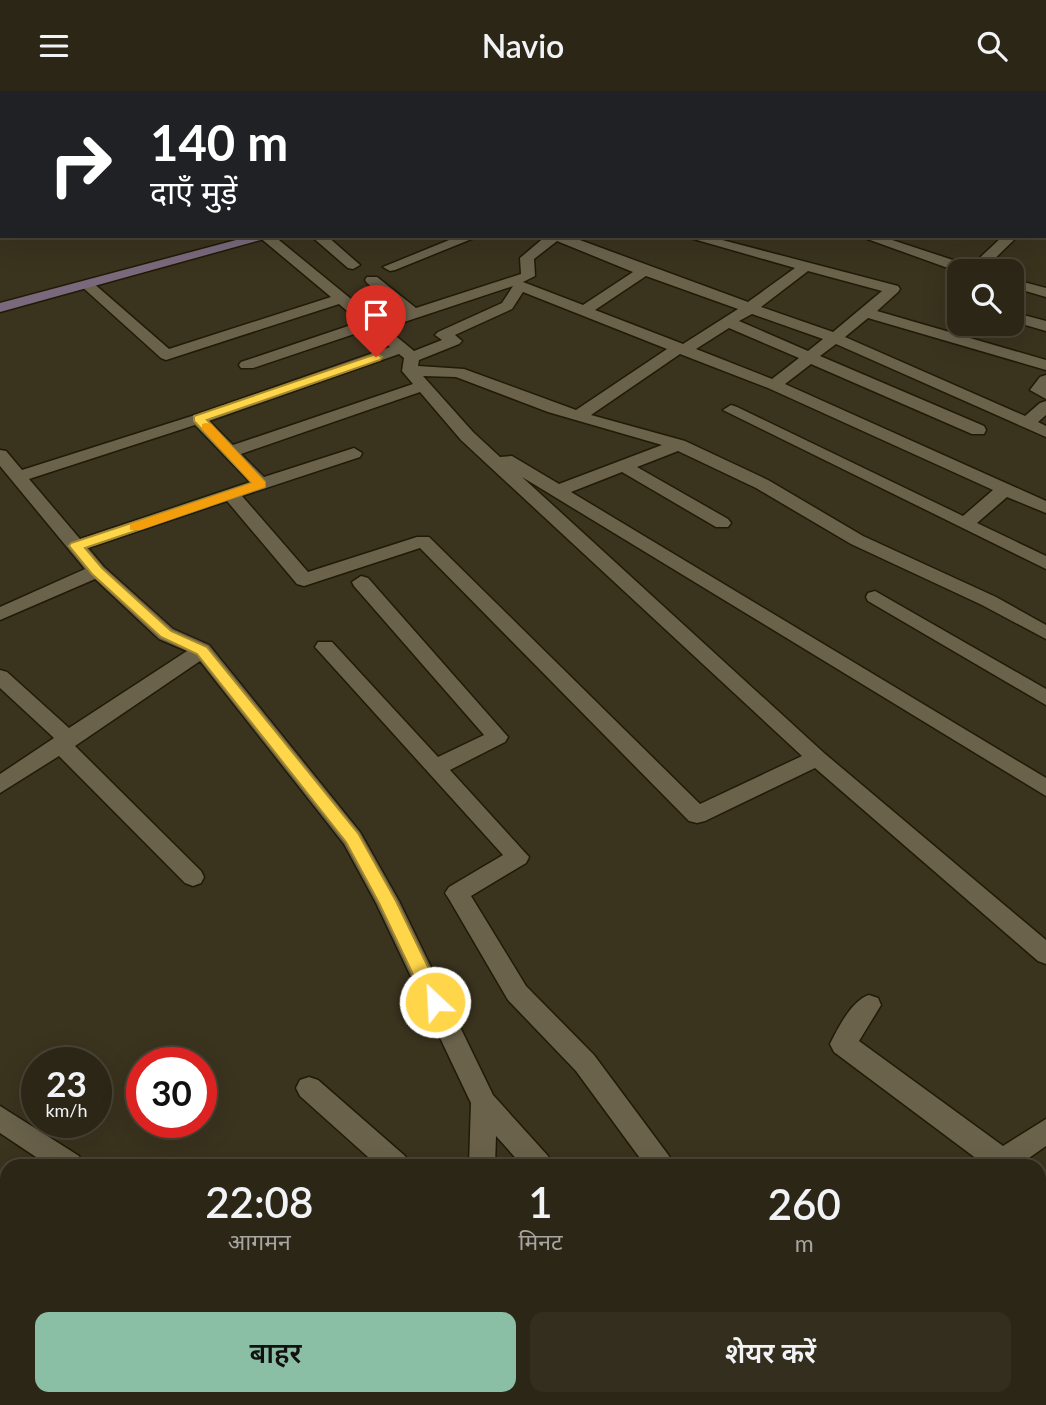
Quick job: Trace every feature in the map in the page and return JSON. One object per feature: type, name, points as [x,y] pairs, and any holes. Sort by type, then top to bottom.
[{"type":"street","points":[[0,308],[259,238]]},
{"type":"street","points":[[268,238],[373,325],[411,365],[467,436],[817,758],[1046,954]]},
{"type":"street","points":[[320,238],[353,265]]},
{"type":"street","points":[[390,267],[467,238]]},
{"type":"street","points":[[247,365],[528,276],[527,258],[552,238]]},
{"type":"street","points":[[560,238],[644,271],[833,337],[1046,432]]},
{"type":"street","points":[[698,238],[893,289],[774,385]]},
{"type":"street","points":[[872,238],[947,263]]},
{"type":"street","points":[[988,259],[1006,238]]},
{"type":"street","points":[[578,416],[750,308],[806,266]]},
{"type":"street","points":[[584,311],[644,271]]},
{"type":"street","points":[[372,280],[414,314]]},
{"type":"street","points":[[87,285],[166,355],[341,299]]},
{"type":"street","points":[[232,451],[411,365],[454,341],[443,335],[507,306],[520,286],[774,385],[1046,508]]},
{"type":"street","points":[[1024,287],[1046,293]]},
{"type":"street","points":[[866,313],[1046,365]]},
{"type":"street","points":[[1024,320],[1046,326]]},
{"type":"street","points":[[728,322],[978,430]]},
{"type":"street","points":[[18,477],[198,419],[411,365],[458,373],[578,416],[679,445],[762,484],[857,540],[989,601],[1046,633]]},
{"type":"street","points":[[1046,380],[1038,390],[1046,394]]},
{"type":"street","points":[[1027,423],[1046,406]]},
{"type":"street","points":[[731,410],[1046,563]]},
{"type":"street","points":[[198,419],[232,451],[261,484]]},
{"type":"street","points":[[467,436],[1046,788]]},
{"type":"street","points":[[557,491],[679,445]]},
{"type":"street","points":[[76,546],[354,453]]},
{"type":"street","points":[[0,455],[97,571],[166,634],[202,650],[352,838],[387,901],[484,1103],[534,1159]]},
{"type":"street","points":[[623,466],[722,523]]},
{"type":"street","points":[[966,523],[1005,489]]},
{"type":"street","points":[[232,496],[304,580],[423,541],[697,815],[817,758]]},
{"type":"street","points":[[0,614],[97,571]]},
{"type":"street","points":[[361,582],[498,737],[435,768]]},
{"type":"street","points":[[875,597],[1046,698]]},
{"type":"street","points":[[325,647],[518,857],[457,893],[517,993],[585,1063],[656,1159]]},
{"type":"street","points":[[0,785],[202,650]]},
{"type":"street","points":[[0,677],[193,877]]},
{"type":"street","points":[[869,1005],[843,1044],[993,1159]]},
{"type":"street","points":[[309,1088],[389,1159]]},
{"type":"street","points":[[482,1159],[484,1103]]},
{"type":"street","points":[[0,1118],[61,1159]]},
{"type":"street","points":[[1007,1159],[1046,1131]]},
{"type":"slow traffic","points":[[135,527],[261,484],[206,426]]},
{"type":"route","points":[[376,357],[198,419],[232,451],[261,484],[232,496],[76,546],[97,571],[166,634],[202,650],[352,838],[387,901],[435,1002]]}]
